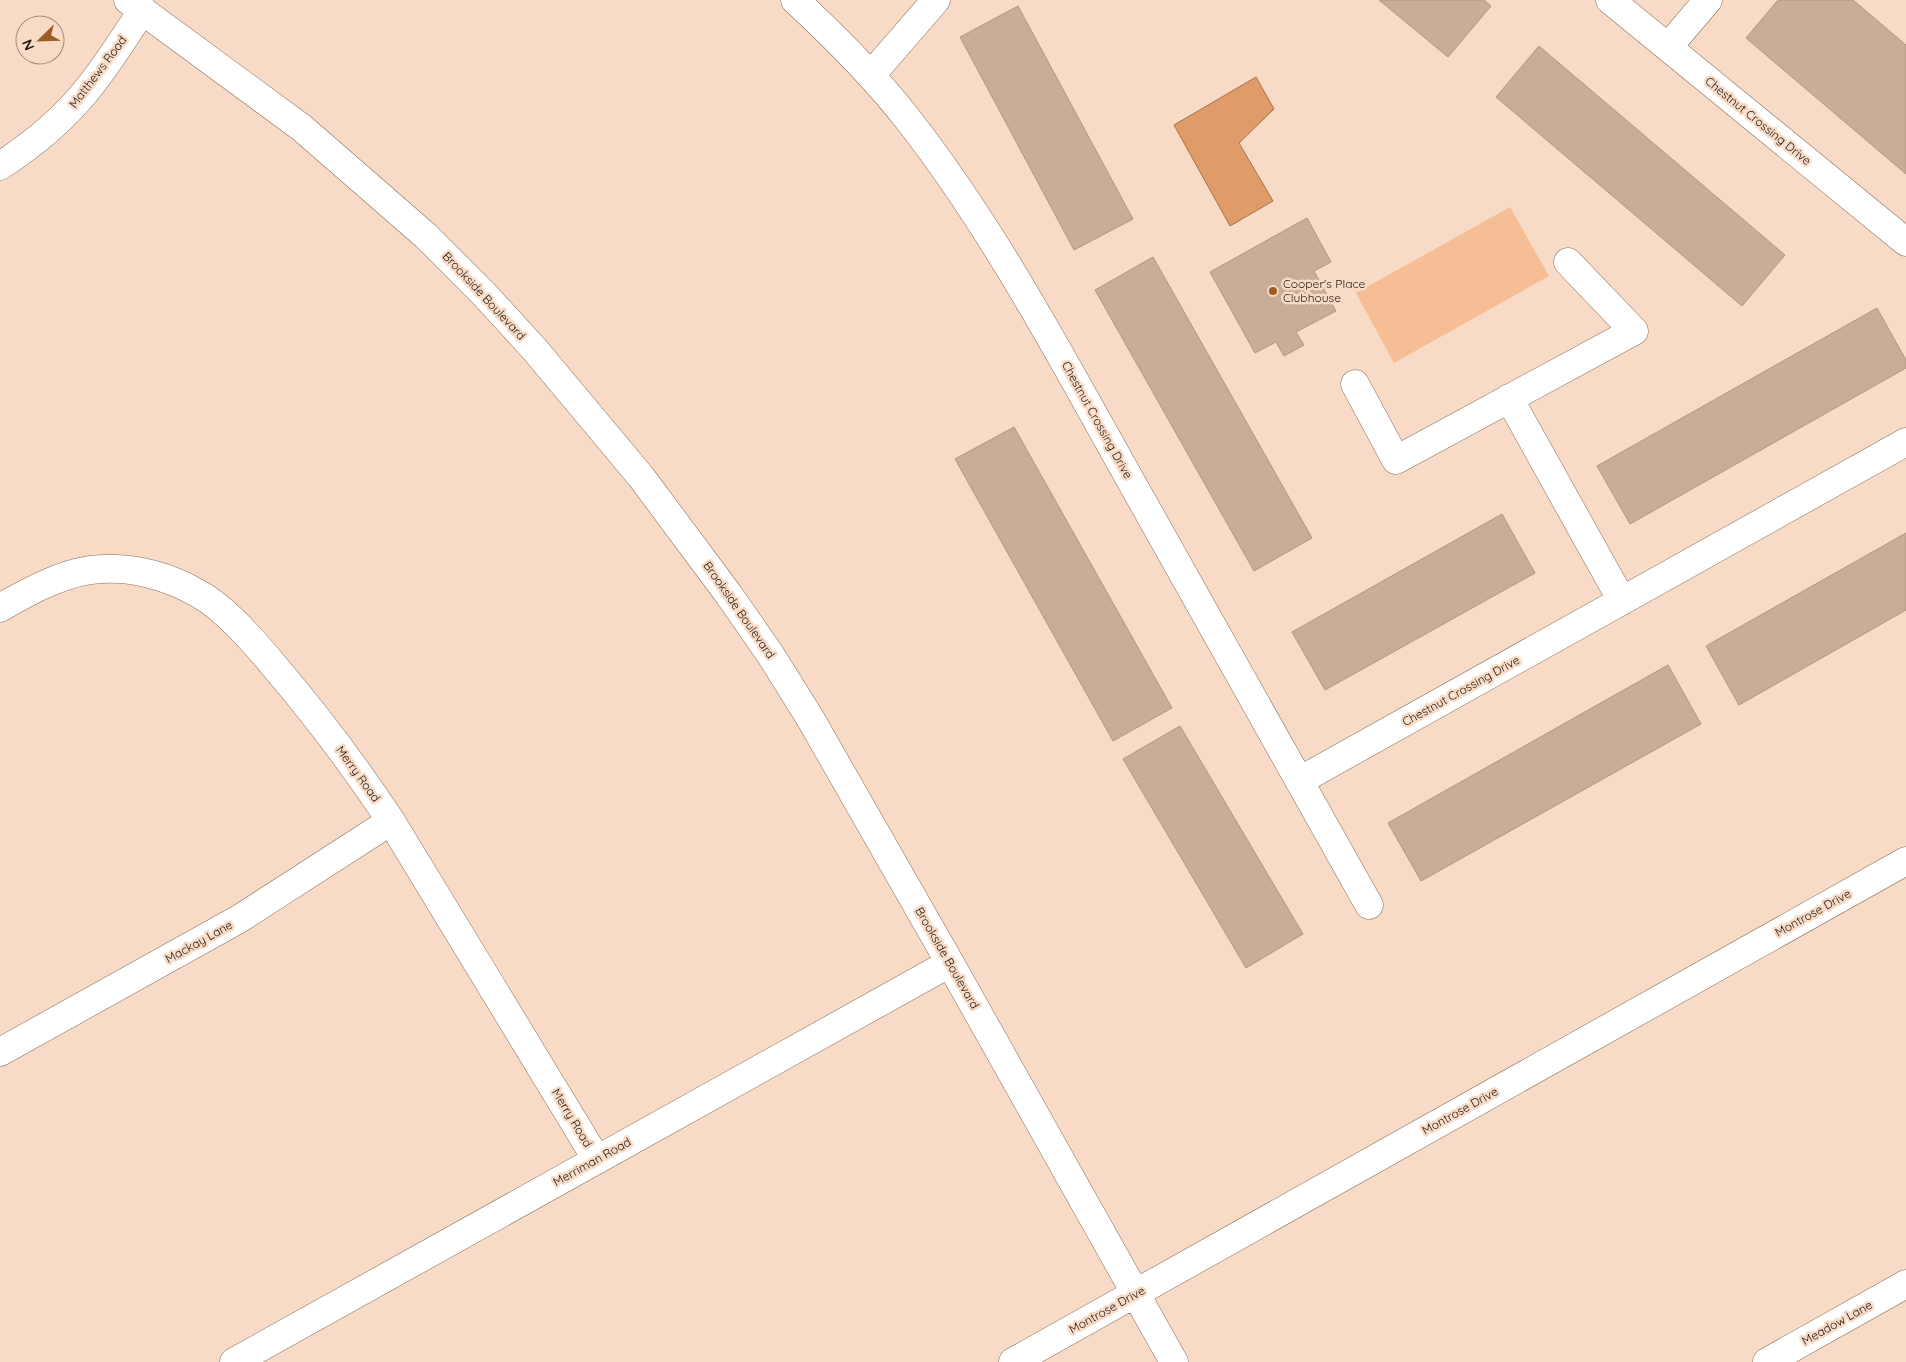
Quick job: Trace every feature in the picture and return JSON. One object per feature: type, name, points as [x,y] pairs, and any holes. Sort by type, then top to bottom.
[{"type":"street","name":"Chestnut Crossing Drive","points":[[795,0],[870,74],[910,121],[947,173],[1014,276],[1369,905]]},
{"type":"street","points":[[870,74],[936,0]]},
{"type":"street","name":"Chestnut Crossing Drive","points":[[1610,0],[1906,242]]},
{"type":"street","points":[[1668,47],[1708,0]]},
{"type":"street","name":"Matthews Road","points":[[0,166],[26,149],[57,122],[86,91],[136,5]]},
{"type":"street","name":"Brookside Boulevard","points":[[136,5],[302,128],[426,236],[484,294],[587,410],[687,537],[770,654],[810,718],[1174,1362]]},
{"type":"street","points":[[1355,384],[1396,460],[1634,331],[1568,262]]},
{"type":"street","points":[[1509,398],[1622,601]]},
{"type":"street","name":"Chestnut Crossing Drive","points":[[1300,781],[1906,442]]},
{"type":"street","name":"Merry Road","points":[[0,608],[30,591],[70,575],[101,569],[140,571],[171,580],[201,594],[229,618],[266,656],[307,705],[363,779],[391,821],[597,1160]]},
{"type":"street","name":"Mackay Lane","points":[[0,1052],[239,919],[391,821]]},
{"type":"street","name":"Montrose Drive","points":[[1013,1362],[1906,861]]},
{"type":"street","name":"Merriman Road","points":[[234,1362],[950,963]]},
{"type":"street","name":"Meadow Lane","points":[[1767,1362],[1906,1284]]},
{"type":"shaded area","points":[[1256,77],[1274,109],[1239,143],[1273,201],[1230,226],[1174,125]]},
{"type":"shaded area","points":[[1510,207],[1549,276],[1394,363],[1356,293]]},
{"type":"building","points":[[1379,0],[1484,0],[1491,6],[1448,57]]},
{"type":"building","points":[[1778,0],[1853,0],[1906,45],[1906,174],[1746,38]]},
{"type":"building","points":[[1018,6],[1133,219],[1074,250],[960,37]]},
{"type":"building","points":[[1539,46],[1785,255],[1742,306],[1496,97]]},
{"type":"building","name":"Cooper's Place Clubhouse","points":[[1307,218],[1331,262],[1314,271],[1336,311],[1296,332],[1304,345],[1284,356],[1276,342],[1255,353],[1210,272]]},
{"type":"building","points":[[1153,257],[1312,538],[1254,571],[1095,290]]},
{"type":"building","points":[[1877,308],[1906,360],[1906,368],[1630,524],[1597,466]]},
{"type":"building","points":[[1014,427],[1172,708],[1113,741],[955,459]]},
{"type":"building","points":[[1502,514],[1535,573],[1325,690],[1292,632]]},
{"type":"building","points":[[1906,533],[1906,610],[1739,705],[1706,646]]},
{"type":"building","points":[[1668,665],[1701,724],[1421,881],[1388,823]]},
{"type":"building","points":[[1180,726],[1303,934],[1246,968],[1123,759]]},
{"type":"place","name":"Cooper's Place Clubhouse","points":[[1273,291]]}]
